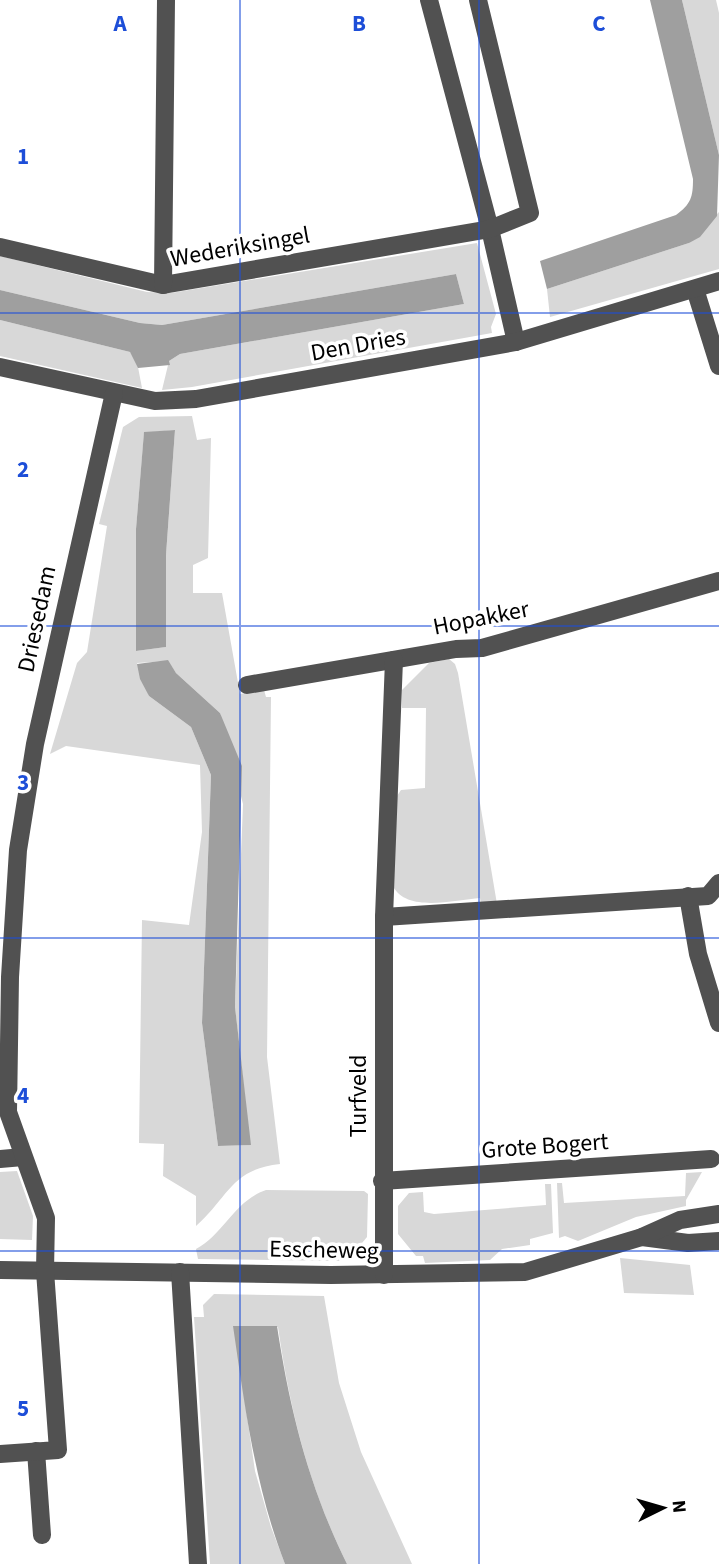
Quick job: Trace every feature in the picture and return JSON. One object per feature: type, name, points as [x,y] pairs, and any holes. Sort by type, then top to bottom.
[{"type":"street","points":[[163,285],[166,0]]},
{"type":"street","points":[[429,0],[490,229],[516,342]]},
{"type":"street","name":"Wederiksingel","points":[[0,247],[163,285],[490,229],[530,213],[478,0]]},
{"type":"street","name":"Den Dries","points":[[0,367],[155,401],[196,399],[516,342],[719,281]]},
{"type":"street","points":[[695,289],[719,366]]},
{"type":"street","name":"Driesedam","points":[[36,1451],[58,1450],[45,1270],[46,1218],[8,1112],[5,975],[18,850],[35,744],[114,393]]},
{"type":"street","name":"Hopakker","points":[[247,685],[494,645],[719,581]]},
{"type":"street","name":"Turfveld","points":[[384,1275],[384,917],[394,660]]},
{"type":"street","points":[[384,917],[502,907],[708,896],[719,883]]},
{"type":"street","points":[[688,896],[698,954],[719,1023]]},
{"type":"street","points":[[0,1159],[23,1157]]},
{"type":"street","name":"Grote Bogert","points":[[382,1181],[711,1159]]},
{"type":"street","name":"Esscheweg","points":[[0,1270],[384,1275],[525,1272],[642,1237],[680,1220],[719,1214]]},
{"type":"street","name":"Esscheweg","points":[[642,1237],[688,1244],[719,1241]]},
{"type":"street","points":[[180,1272],[198,1564]]},
{"type":"street","points":[[0,1454],[36,1451],[42,1535]]},
{"type":"shaded area","points":[[650,0],[682,0],[719,155],[717,216],[700,237],[689,243],[547,289],[540,261],[676,215],[690,200],[693,179]]},
{"type":"shaded area","points":[[682,0],[716,0],[719,13],[719,155]]},
{"type":"shaded area","points":[[719,212],[719,269],[550,317],[547,289],[689,243]]},
{"type":"shaded area","points":[[477,243],[496,314],[491,327],[492,333],[192,387],[162,390],[169,361],[180,354],[464,304],[456,274],[162,325],[140,323],[0,290],[0,256],[147,292],[171,293]]},
{"type":"shaded area","points":[[456,274],[464,304],[180,354],[169,361],[170,365],[138,368],[130,352],[0,320],[0,290],[140,323],[162,325]]},
{"type":"shaded area","points":[[0,320],[130,352],[137,362],[142,388],[0,356]]},
{"type":"shaded area","points":[[192,416],[197,440],[211,438],[208,558],[193,565],[193,593],[222,593],[240,694],[264,690],[266,697],[271,697],[267,1057],[280,1164],[264,1167],[240,1178],[196,1226],[196,1196],[163,1176],[164,1144],[139,1143],[142,920],[189,925],[202,832],[200,765],[66,746],[50,754],[77,663],[87,652],[107,526],[99,524],[123,427],[139,417]],"holes":[[[175,430],[166,555],[166,647],[136,651],[136,529],[144,433]],[[168,661],[176,673],[220,713],[243,804],[235,1007],[250,1145],[218,1146],[202,1023],[211,775],[191,727],[149,696],[137,663]]]},
{"type":"shaded area","points":[[175,430],[166,555],[166,647],[136,651],[136,529],[144,432]]},
{"type":"shaded area","points":[[449,659],[455,664],[458,673],[497,904],[481,905],[480,898],[420,902],[409,900],[393,886],[397,796],[401,790],[425,788],[426,708],[402,708],[402,690],[429,663]]},
{"type":"shaded area","points":[[168,660],[176,673],[220,713],[242,766],[235,1007],[251,1145],[218,1146],[202,1023],[211,775],[191,727],[149,696],[140,679],[137,664]]},
{"type":"shaded area","points":[[17,1171],[33,1216],[32,1240],[0,1239],[0,1172]]},
{"type":"shaded area","points":[[702,1172],[686,1200],[686,1206],[636,1217],[578,1241],[565,1236],[559,1238],[557,1183],[562,1183],[564,1203],[685,1196],[686,1173]]},
{"type":"shaded area","points":[[545,1184],[551,1184],[553,1233],[530,1239],[530,1245],[502,1249],[490,1260],[425,1263],[423,1256],[416,1256],[398,1234],[398,1206],[409,1193],[423,1192],[424,1212],[434,1214],[546,1205]]},
{"type":"shaded area","points":[[266,1190],[364,1191],[368,1194],[367,1237],[352,1255],[345,1255],[345,1261],[198,1259],[196,1249],[215,1235],[237,1209]]},
{"type":"shaded area","points":[[620,1258],[690,1265],[694,1295],[624,1293]]},
{"type":"shaded area","points":[[214,1294],[324,1296],[339,1383],[361,1452],[412,1564],[347,1564],[322,1506],[303,1448],[288,1389],[278,1327],[234,1326],[255,1471],[285,1564],[210,1564],[194,1317],[204,1317],[203,1305]]},
{"type":"shaded area","points":[[233,1326],[277,1326],[288,1388],[303,1448],[322,1506],[347,1564],[285,1564],[259,1476]]}]
